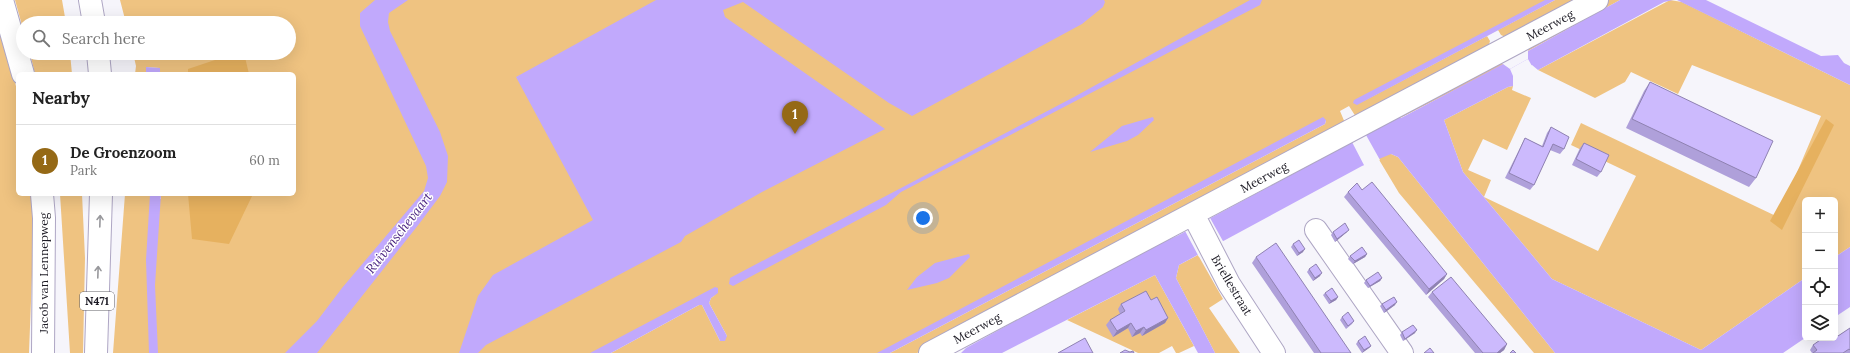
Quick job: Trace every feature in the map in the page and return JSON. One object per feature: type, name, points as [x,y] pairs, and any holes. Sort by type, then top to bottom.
[{"type":"street","points":[[2,0],[16,49]]},
{"type":"street","points":[[90,0],[93,16]]},
{"type":"street","name":"Meerweg","points":[[930,353],[1195,217],[1597,0]]},
{"type":"street","points":[[19,60],[22,72]]},
{"type":"street","points":[[99,60],[100,72]]},
{"type":"street","name":"Jacob van Lennepweg","points":[[42,196],[44,218],[43,353]]},
{"type":"street","name":"N471","points":[[96,353],[101,196]]},
{"type":"street","name":"Briellestraat","points":[[1195,217],[1229,284],[1274,353]]},
{"type":"street","points":[[1316,230],[1402,353]]},
{"type":"shaded area","points":[[15,0],[62,0],[65,16],[19,16]]},
{"type":"shaded area","points":[[120,0],[1548,0],[1356,105],[1487,36],[1490,41],[1487,51],[1356,117],[1349,106],[1340,111],[1345,123],[1154,228],[917,353],[890,353],[1325,124],[1326,120],[884,353],[611,353],[699,305],[702,305],[720,341],[727,336],[709,303],[711,298],[716,295],[602,353],[113,353],[125,196],[150,196],[150,200],[161,199],[161,196],[296,196],[296,72],[160,72],[160,68],[146,67],[146,72],[135,72],[135,60],[296,60],[296,16],[124,16]]},
{"type":"shaded area","points":[[1555,0],[1584,0],[1510,39],[1501,35],[1498,30]]},
{"type":"shaded area","points":[[1609,0],[1620,0],[1528,51],[1529,43]]},
{"type":"shaded area","points":[[1670,0],[1682,2],[1850,85],[1850,247],[1838,255],[1838,197],[1802,197],[1802,280],[1701,350],[1552,279],[1463,172],[1444,120],[1508,87],[1513,86],[1512,90],[1531,98],[1507,150],[1483,139],[1468,170],[1491,180],[1484,197],[1598,251],[1636,176],[1571,145],[1581,123],[1778,217],[1821,116],[1692,65],[1678,94],[1631,72],[1625,82],[1595,98],[1538,70]]},
{"type":"shaded area","points":[[0,24],[16,86],[16,196],[31,196],[34,223],[29,353],[0,353]]},
{"type":"shaded area","points":[[32,60],[71,60],[72,72],[35,72]]},
{"type":"shaded area","points":[[215,60],[246,60],[249,72],[188,72],[188,69]]},
{"type":"shaded area","points":[[1495,60],[1503,64],[1502,66],[1366,135],[1363,129]]},
{"type":"shaded area","points":[[1826,119],[1834,125],[1782,230],[1770,221]]},
{"type":"shaded area","points":[[1387,154],[1398,157],[1555,353],[1534,353],[1399,193],[1378,158]]},
{"type":"shaded area","points":[[60,196],[82,196],[85,258],[83,353],[70,353]]},
{"type":"shaded area","points":[[188,196],[252,196],[229,244],[192,239]]},
{"type":"shaded area","points":[[1198,255],[1223,299],[1209,308],[1240,353],[1215,353],[1176,278],[1179,265]]},
{"type":"shaded area","points":[[1155,275],[1194,346],[1179,353],[1176,353],[1172,346],[1159,353],[1138,353],[1067,320]]},
{"type":"water","name":"Ruivenschevaart","points":[[375,0],[408,0],[389,13],[388,22],[390,31],[440,132],[448,156],[447,182],[440,196],[419,224],[317,353],[285,353],[317,321],[342,288],[424,191],[428,178],[426,166],[360,26],[360,13]]},
{"type":"water","points":[[656,0],[1104,0],[1105,2],[1103,7],[1082,24],[912,116],[889,103],[743,2],[723,10],[725,17],[885,129],[762,192],[685,236],[681,242],[486,345],[478,353],[459,353],[478,296],[493,275],[593,220],[516,77]]},
{"type":"water","points":[[1250,0],[1262,0],[1260,5],[901,192],[886,205],[733,286],[729,284],[730,278],[1074,97]]},
{"type":"water","points":[[1545,0],[1555,0],[1357,105],[1353,103],[1354,100]]},
{"type":"water","points":[[1620,0],[1673,0],[1664,2],[1538,70],[1532,65],[1513,75],[1513,86],[1508,87],[1444,120],[1463,172],[1552,279],[1701,350],[1802,280],[1802,340],[1783,353],[1555,353],[1398,157],[1391,154],[1362,166],[1179,265],[1176,278],[1215,353],[1198,353],[1155,275],[1002,353],[961,353],[966,348],[1137,254],[1179,235],[1397,118],[1401,118],[1503,64],[1510,69],[1528,59],[1528,51]]},
{"type":"water","points":[[1677,0],[1706,0],[1821,56],[1838,55],[1844,63],[1850,66],[1850,85]]},
{"type":"water","points":[[146,67],[160,68],[160,72],[146,72]]},
{"type":"water","points":[[1153,117],[1154,120],[1138,135],[1127,141],[1090,152],[1122,126]]},
{"type":"water","points":[[1323,117],[1326,120],[1325,124],[890,353],[877,353]]},
{"type":"water","points":[[150,196],[161,196],[155,285],[158,353],[149,353],[146,260]]},
{"type":"water","points":[[1850,247],[1850,307],[1838,315],[1838,269],[1838,255]]},
{"type":"water","points":[[969,254],[970,257],[949,278],[937,283],[907,290],[917,277],[935,263]]},
{"type":"water","points":[[715,287],[718,288],[718,293],[711,298],[709,303],[727,336],[725,341],[720,341],[702,305],[699,305],[611,353],[590,353]]},
{"type":"pier","points":[[1528,59],[1532,66],[1513,76],[1510,69]]},
{"type":"pier","points":[[1366,135],[1380,160],[1365,167],[1352,142]]},
{"type":"pier","points":[[1209,216],[1224,243],[1199,257],[1184,229]]},
{"type":"building","points":[[1650,82],[1773,141],[1756,178],[1632,119]]},
{"type":"building","points":[[1551,127],[1569,137],[1564,149],[1553,144],[1534,185],[1509,173],[1525,138],[1543,147]]},
{"type":"building","points":[[1584,143],[1609,155],[1601,172],[1576,159]]},
{"type":"building","points":[[1372,182],[1447,274],[1429,289],[1348,192],[1357,183],[1362,190]]},
{"type":"building","points":[[1345,223],[1349,230],[1337,239],[1333,232]]},
{"type":"building","points":[[1299,240],[1305,249],[1299,253],[1293,244]]},
{"type":"building","points":[[1276,243],[1351,353],[1321,353],[1256,257]]},
{"type":"building","points":[[1362,247],[1367,254],[1355,261],[1350,256]]},
{"type":"building","points":[[1316,264],[1322,273],[1315,278],[1309,269]]},
{"type":"building","points":[[1378,272],[1382,278],[1370,286],[1366,280]]},
{"type":"building","points":[[1451,277],[1507,344],[1497,353],[1483,353],[1432,292]]},
{"type":"building","points":[[1332,288],[1338,297],[1331,301],[1325,293]]},
{"type":"building","points":[[1146,291],[1151,300],[1157,297],[1168,318],[1146,330],[1144,327],[1136,331],[1131,323],[1117,331],[1110,320],[1125,311],[1121,304]]},
{"type":"building","points":[[1394,297],[1397,302],[1386,310],[1382,304]]},
{"type":"building","points":[[1348,312],[1354,321],[1348,326],[1342,317]]},
{"type":"building","points":[[1413,325],[1417,330],[1405,339],[1402,332]]},
{"type":"building","points":[[1850,328],[1850,350],[1849,349],[1843,353],[1813,353],[1817,350],[1813,345],[1819,341],[1838,341],[1838,336]]},
{"type":"building","points":[[1365,336],[1371,346],[1364,350],[1358,341]]},
{"type":"building","points":[[1085,338],[1093,353],[1058,353]]},
{"type":"building","points":[[1430,348],[1434,353],[1424,353]]},
{"type":"building","points":[[1125,350],[1130,352],[1133,351],[1134,353],[1120,353]]},
{"type":"place","name":"De Groenzoom","points":[[795,134]]}]
